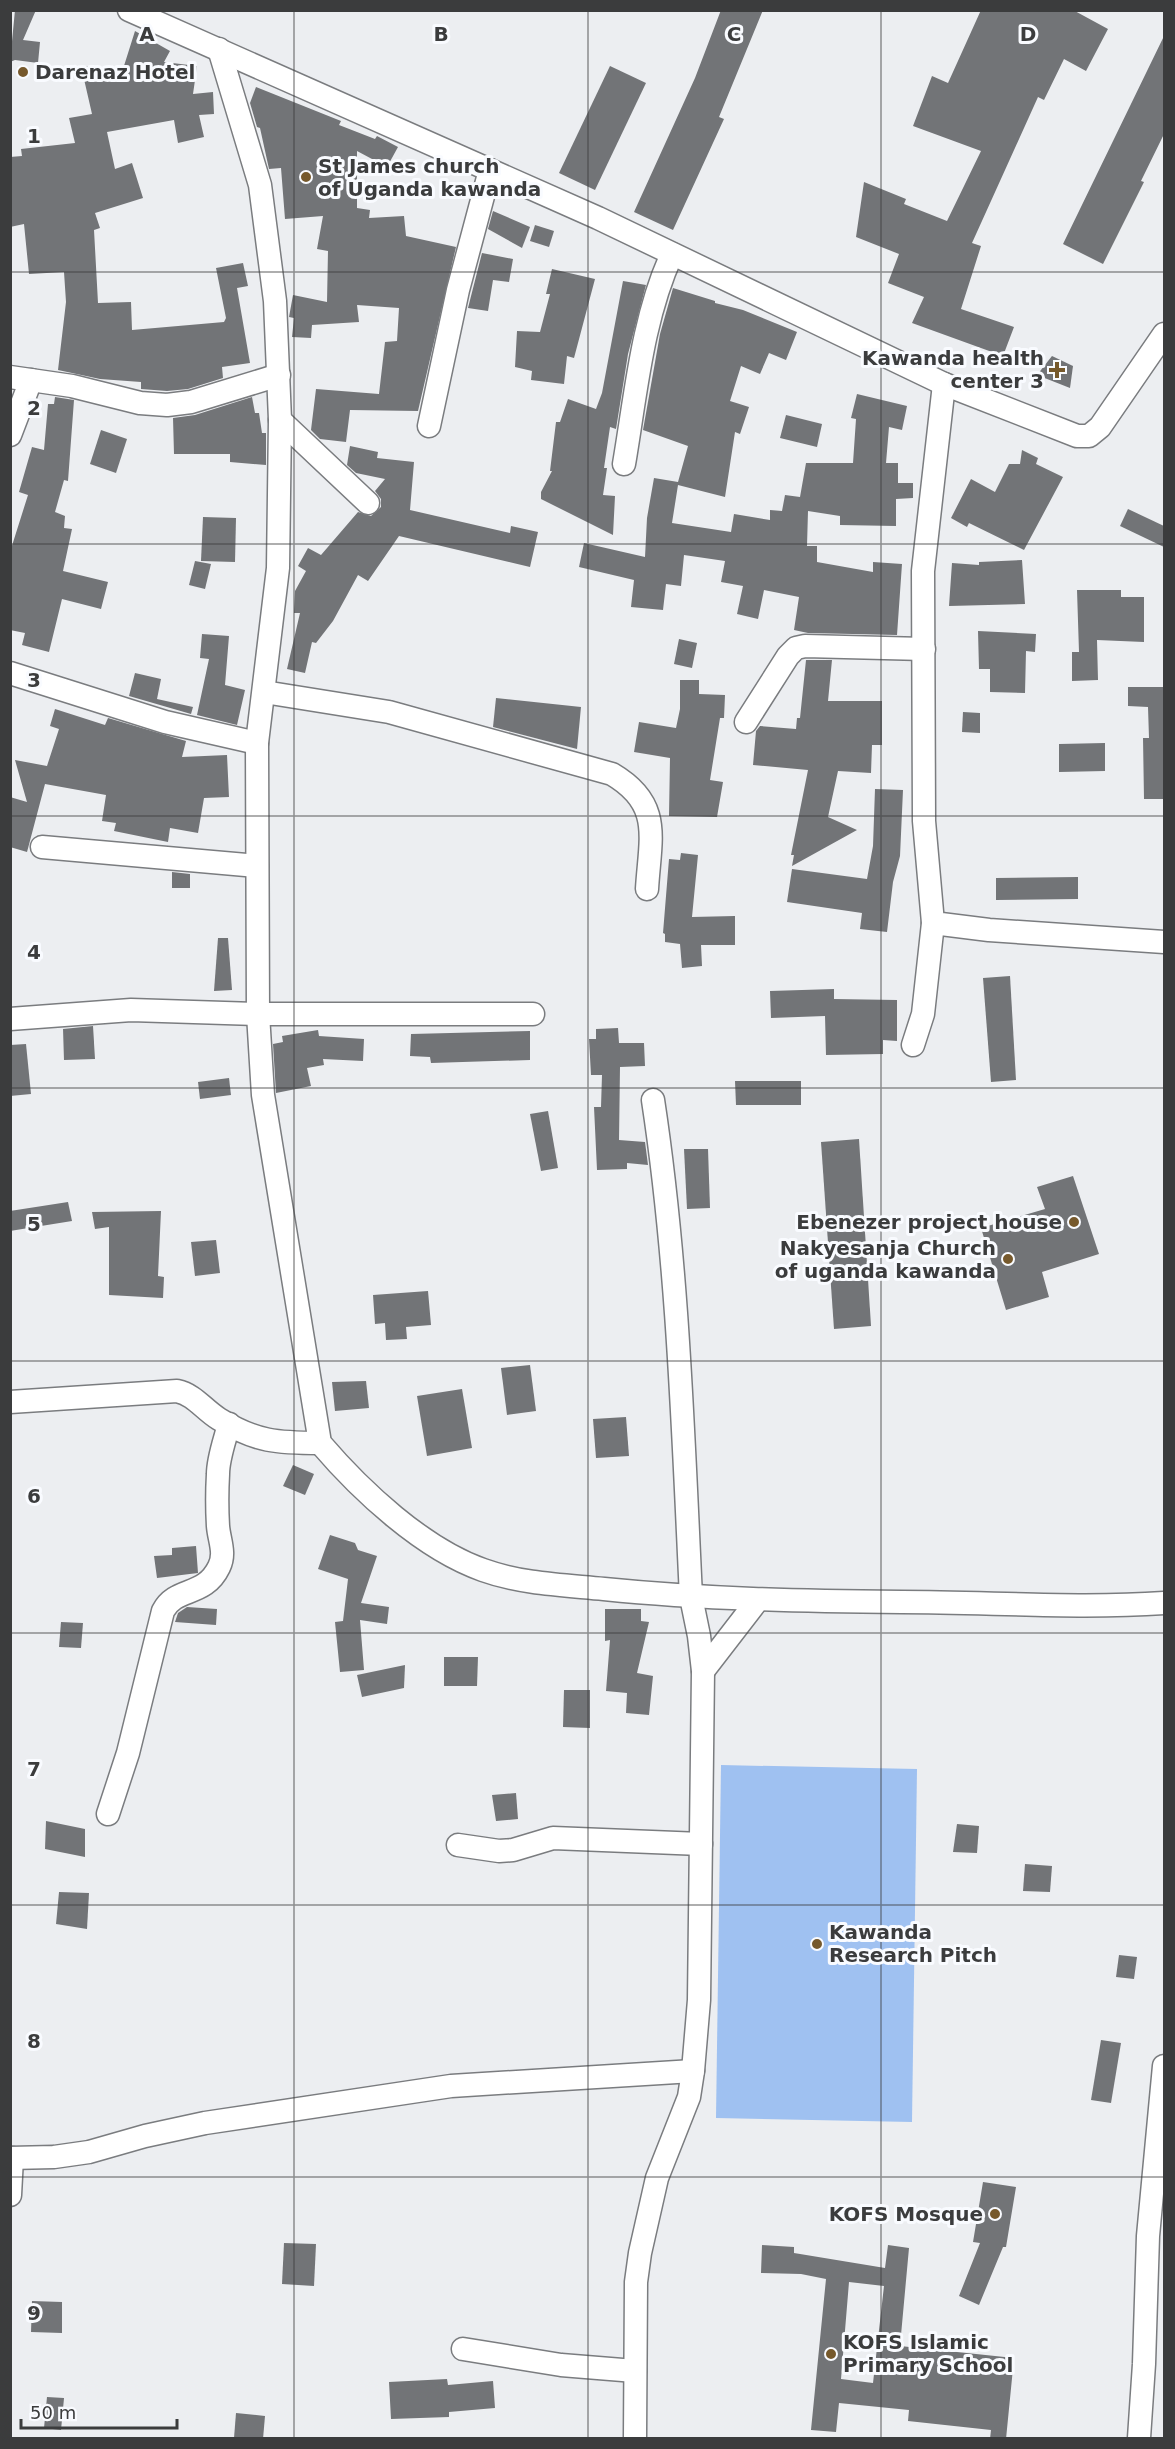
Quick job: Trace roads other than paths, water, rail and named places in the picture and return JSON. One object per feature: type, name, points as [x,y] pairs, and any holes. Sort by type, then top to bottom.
[{"type":"street","points":[[129,10],[490,170],[944,384],[1077,436],[1089,436],[1100,427],[1157,358],[1164,334]]},
{"type":"street","points":[[219,49],[260,185],[274,301],[280,420],[278,568],[257,743],[258,1014],[263,1095],[320,1443],[341,1468],[397,1518],[438,1548],[481,1570],[517,1580],[691,1597],[757,1600],[999,1602],[1110,1607],[1164,1603]]},
{"type":"street","points":[[429,426],[458,290],[490,170]]},
{"type":"street","points":[[624,464],[656,290],[672,254]]},
{"type":"street","points":[[10,435],[21,378],[72,386],[140,403],[167,405],[191,402],[279,375]]},
{"type":"street","points":[[913,1045],[922,1014],[933,923],[924,821],[923,571],[944,384]]},
{"type":"street","points":[[280,420],[368,503]]},
{"type":"street","points":[[746,722],[781,665],[796,648],[805,646],[924,649]]},
{"type":"street","points":[[10,673],[165,722],[257,743]]},
{"type":"street","points":[[264,692],[389,712],[612,774],[628,784],[647,807],[651,820],[647,889]]},
{"type":"street","points":[[42,847],[257,866]]},
{"type":"street","points":[[933,923],[989,930],[1164,942]]},
{"type":"street","points":[[10,1019],[131,1010],[258,1014],[533,1014]]},
{"type":"street","points":[[635,2439],[636,2282],[640,2253],[657,2178],[688,2097],[693,2071],[699,2000],[703,1671],[691,1597],[676,1310],[663,1164],[653,1100]]},
{"type":"street","points":[[10,1402],[177,1391],[188,1394],[217,1418],[253,1437],[275,1443],[320,1443]]},
{"type":"street","points":[[108,1814],[128,1753],[164,1611],[170,1600],[196,1591],[213,1578],[221,1564],[223,1550],[218,1528],[218,1471],[230,1424]]},
{"type":"street","points":[[703,1671],[757,1600]]},
{"type":"street","points":[[458,1845],[499,1851],[513,1850],[553,1838],[701,1844]]},
{"type":"street","points":[[1139,2439],[1156,2240],[1164,2066]]},
{"type":"street","points":[[10,2195],[11,2158],[54,2157],[89,2152],[145,2136],[205,2123],[451,2086],[693,2071]]},
{"type":"street","points":[[463,2349],[561,2365],[635,2371]]},
{"type":"place","name":"Darenaz Hotel","points":[[23,72]]},
{"type":"place","name":"St James church of Uganda kawanda","points":[[306,177]]},
{"type":"place","name":"Kawanda health center 3","points":[[1057,370]]},
{"type":"place","name":"Ebenezer project house","points":[[1074,1222]]},
{"type":"place","name":"Nakyesanja Church of uganda kawanda","points":[[1008,1259]]},
{"type":"place","name":"Kawanda Research Pitch","points":[[817,1944]]},
{"type":"place","name":"KOFS Mosque","points":[[995,2214]]},
{"type":"place","name":"KOFS Islamic Primary School","points":[[831,2354]]}]
